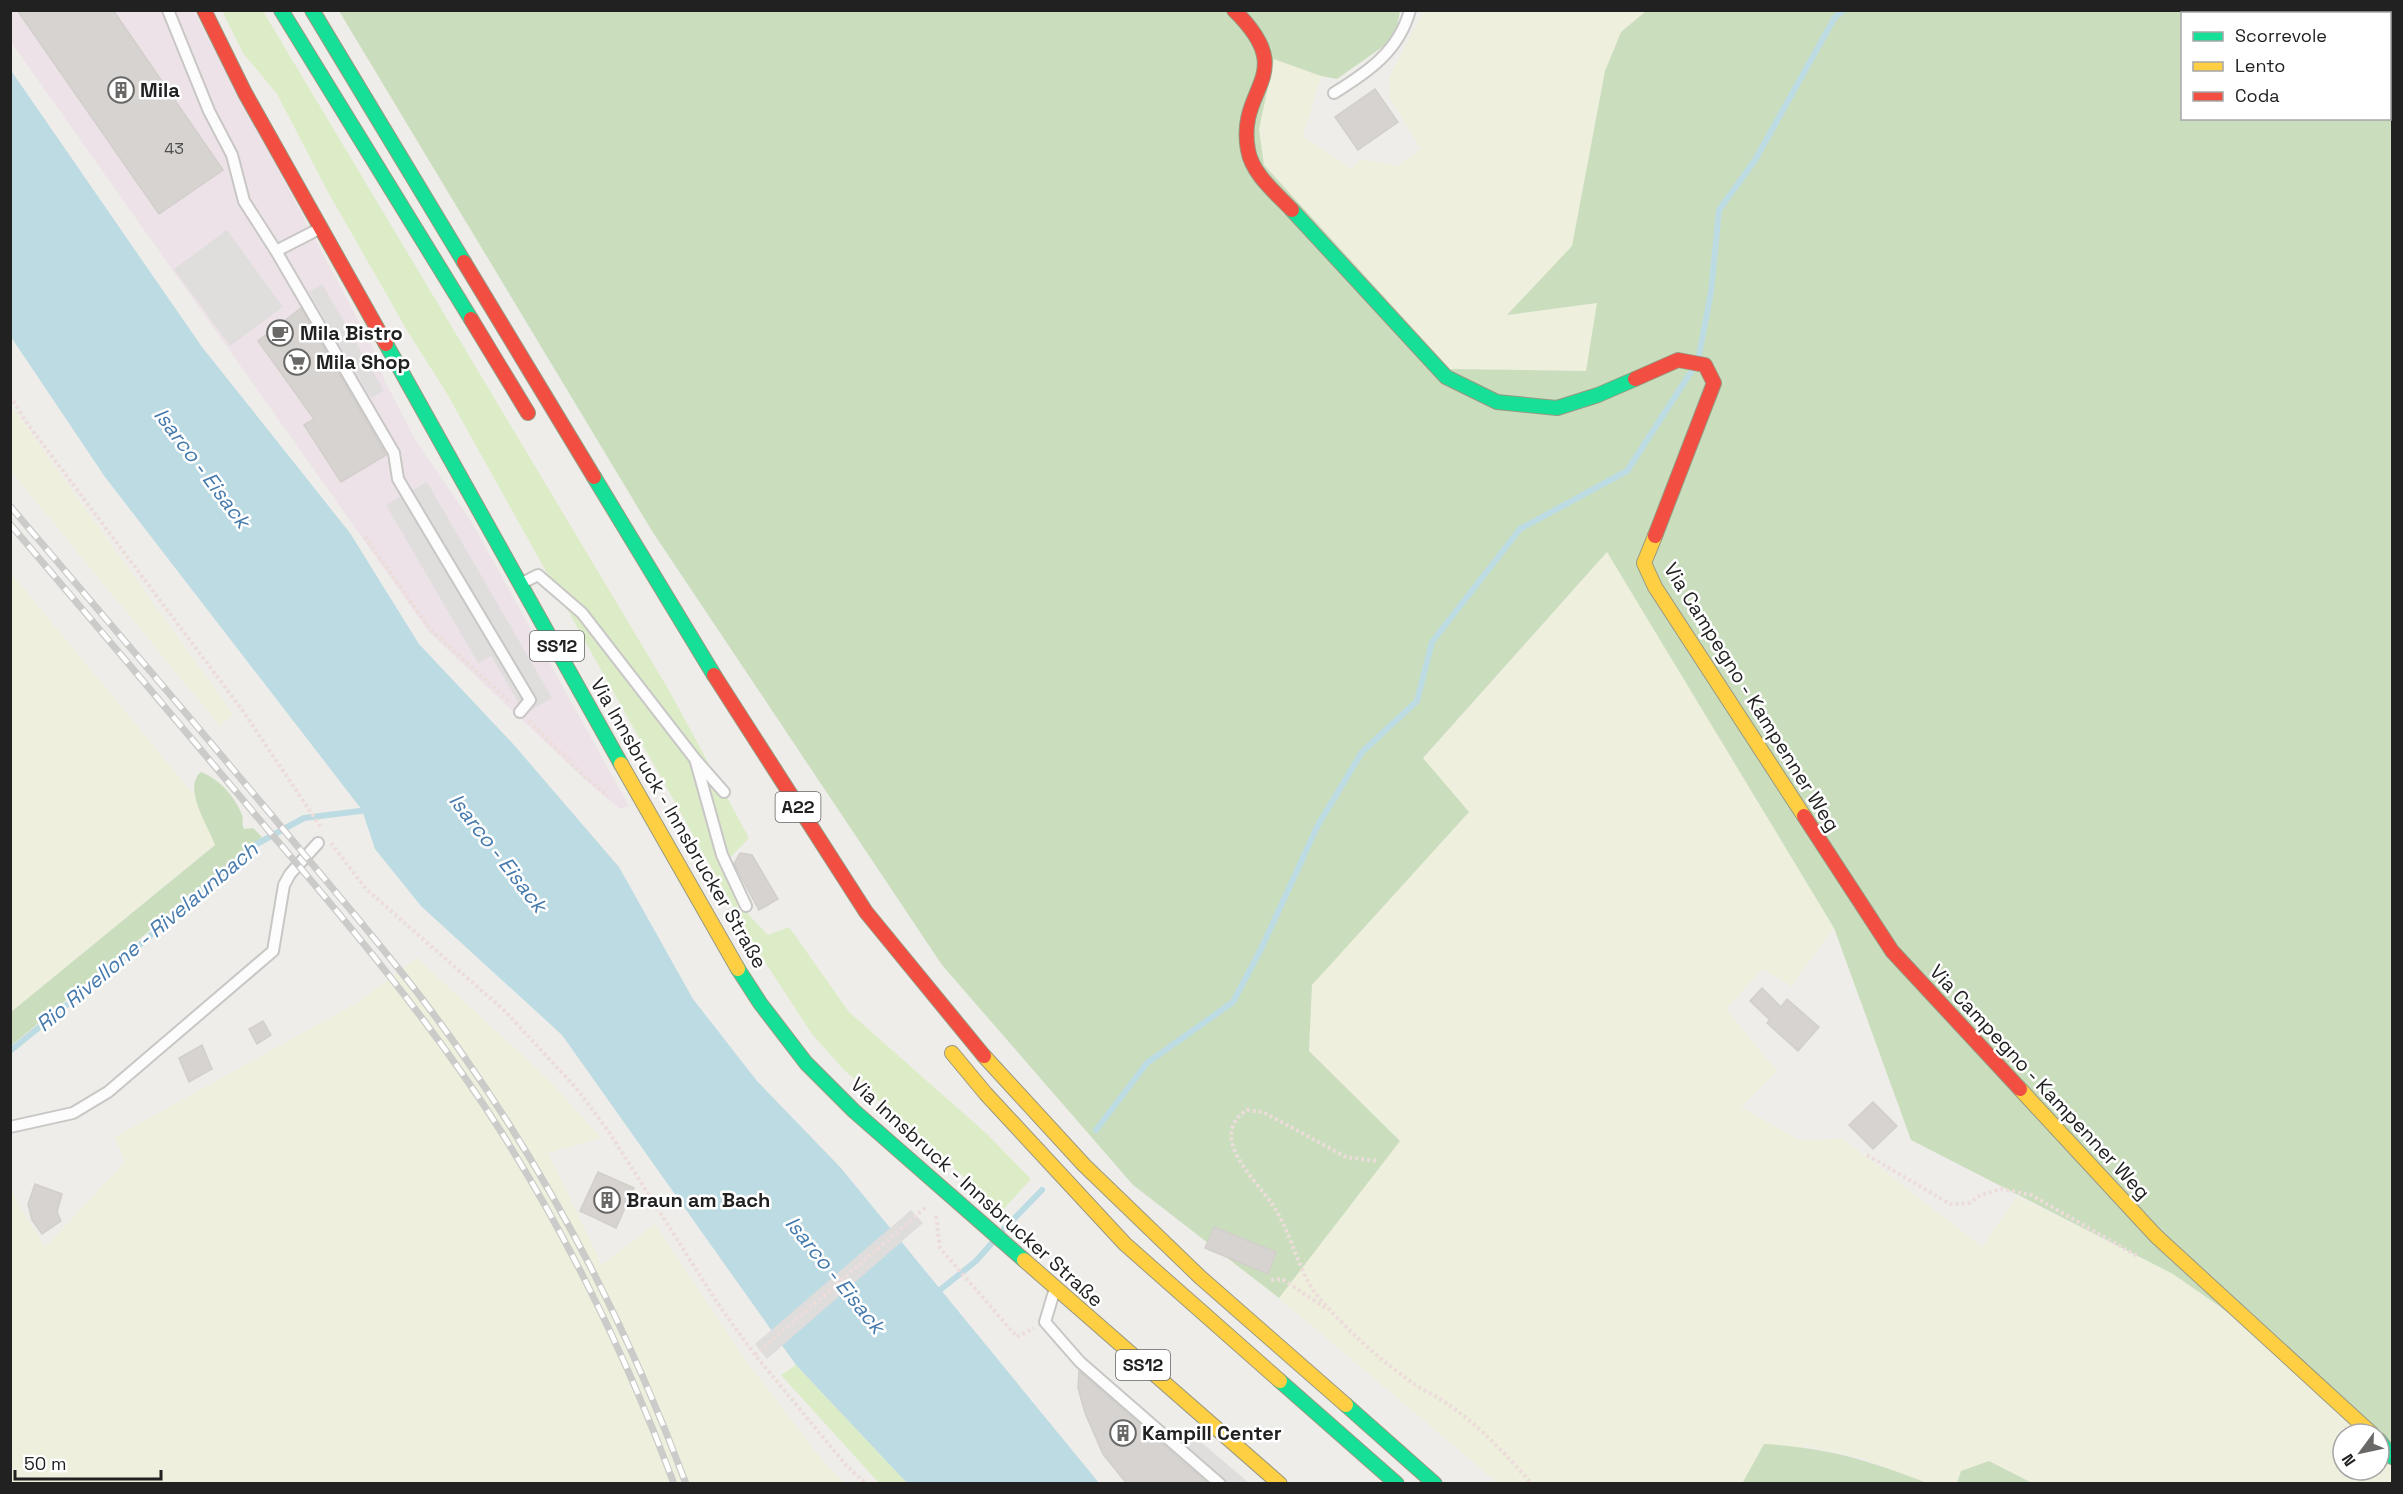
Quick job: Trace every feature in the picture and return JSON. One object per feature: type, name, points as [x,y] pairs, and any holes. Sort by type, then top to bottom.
[{"type":"main road","name":"Via Innsbruck - Innsbrucker Straße","points":[[204,10],[245,93],[522,583],[720,941],[760,1003],[814,1071],[854,1110],[1280,1484]]},
{"type":"main road","points":[[281,10],[532,421]]},
{"type":"main road","name":"A22","points":[[312,10],[726,695],[866,912],[1027,1105],[1133,1214],[1226,1300],[1436,1484]]},
{"type":"main road","name":"Via Campegno - Kampenner Weg","points":[[1234,10],[1247,21],[1264,50],[1264,82],[1249,118],[1248,151],[1260,177],[1446,377],[1497,402],[1557,408],[1598,395],[1678,360],[1705,365],[1714,383],[1644,563],[1655,587],[1892,951],[2156,1236],[2359,1422]]},
{"type":"main road","points":[[941,1039],[986,1094],[1125,1244],[1397,1484]]},
{"type":"lane","points":[[168,10],[209,111],[232,155],[244,201],[276,251],[394,453],[398,479],[530,700],[520,712]]},
{"type":"lane","points":[[1334,93],[1373,69],[1399,40],[1410,10]]},
{"type":"lane","points":[[276,251],[322,227]]},
{"type":"lane","points":[[522,583],[538,575],[582,613],[695,759],[724,792]]},
{"type":"lane","points":[[695,759],[722,855],[746,906]]},
{"type":"lane","points":[[10,1127],[73,1113],[108,1092],[273,951],[284,885],[290,874],[318,843]]},
{"type":"lane","points":[[1055,1288],[1045,1322],[1080,1362],[1220,1484]]},
{"type":"path","points":[[10,396],[27,423],[243,711],[351,872],[366,889],[506,1012],[576,1088],[609,1132],[718,1304],[755,1355],[846,1465],[866,1484]]},
{"type":"path","points":[[365,537],[430,629],[488,680],[585,777],[610,798]]},
{"type":"path","points":[[1376,1161],[1346,1157],[1263,1112],[1247,1110],[1236,1117],[1233,1124],[1231,1140],[1238,1158],[1283,1220],[1312,1287],[1333,1312],[1395,1369],[1449,1405],[1493,1442],[1532,1484]]},
{"type":"path","points":[[1867,1155],[1950,1204],[1969,1203],[1982,1195],[2001,1189],[2031,1195],[2141,1258]]},
{"type":"path","points":[[922,1200],[936,1216],[940,1248],[1017,1338],[1045,1322]]},
{"type":"path","points":[[755,1355],[927,1206]]},
{"type":"path","points":[[1271,1280],[1282,1279],[1333,1312]]},
{"type":"shaded area","points":[[10,11],[194,11],[373,348],[385,381],[416,441],[471,521],[629,806],[620,809],[589,783],[429,632],[11,42]]},
{"type":"shaded area","points":[[227,230],[283,307],[230,346],[174,269]]},
{"type":"shaded area","points":[[322,284],[384,391],[371,398],[309,292]]},
{"type":"shaded area","points":[[427,482],[552,698],[525,714],[491,656],[478,663],[386,505]]},
{"type":"shaded area","points":[[1187,1430],[1249,1483],[1227,1483],[1177,1441]]},
{"type":"green space","points":[[222,11],[263,11],[670,692],[749,838],[722,866],[748,914],[768,935],[789,927],[849,1012],[987,1134],[1031,1179],[1002,1211],[843,1069],[812,1034],[759,953],[446,392],[408,332],[328,192],[277,94],[243,53]]},
{"type":"green space","points":[[339,11],[1400,11],[1395,38],[1337,79],[1321,76],[1274,59],[1259,129],[1264,165],[1450,369],[1586,371],[1597,303],[1507,315],[1572,246],[1605,71],[1621,32],[1646,11],[2392,11],[2392,1463],[2391,1422],[2348,1422],[2239,1320],[2173,1274],[1911,1140],[1834,928],[1607,552],[1423,758],[1469,812],[1312,985],[1309,1051],[1400,1141],[1279,1298],[1133,1185],[942,965],[652,531]]},
{"type":"green space","points":[[1424,11],[1646,11],[1621,32],[1605,71],[1572,246],[1508,315],[1598,303],[1586,371],[1450,369],[1264,165],[1259,129],[1274,58],[1321,76],[1303,136],[1351,169],[1360,159],[1397,166],[1421,149],[1390,98],[1389,77]]},
{"type":"green space","points":[[10,404],[233,714],[220,726],[11,471]]},
{"type":"green space","points":[[1607,552],[1834,928],[1791,986],[1763,969],[1726,1009],[1777,1071],[1741,1107],[1799,1140],[1843,1139],[1982,1247],[2017,1196],[2173,1274],[2239,1320],[2350,1422],[2331,1422],[2331,1482],[2391,1482],[2391,1462],[2392,1483],[2032,1483],[1989,1461],[1961,1471],[1957,1483],[1927,1483],[1861,1458],[1806,1446],[1743,1482],[1746,1483],[1498,1483],[1279,1298],[1400,1141],[1309,1051],[1312,985],[1469,812],[1423,759]]},
{"type":"green space","points":[[10,572],[195,796],[215,844],[11,1012]]},
{"type":"green space","points":[[201,772],[214,779],[231,795],[242,815],[244,829],[253,828],[262,837],[11,1046],[11,1012],[215,845],[195,797],[194,787]]},
{"type":"green space","points":[[417,958],[548,1079],[601,1138],[548,1153],[602,1265],[655,1224],[743,1357],[826,1465],[845,1483],[11,1483],[11,1191],[45,1247],[125,1162],[115,1137],[357,1003]]},
{"type":"green space","points":[[796,1365],[907,1483],[879,1483],[781,1375]]},
{"type":"green space","points":[[1764,1444],[1847,1456],[1927,1483],[1743,1482]]},
{"type":"green space","points":[[1989,1461],[2032,1483],[1957,1483],[1961,1471]]},
{"type":"water","name":"Isarco - Eisack","points":[[10,69],[202,347],[350,533],[419,644],[514,745],[619,867],[693,999],[757,1081],[841,1168],[1099,1483],[907,1483],[796,1365],[562,1035],[421,906],[375,849],[362,810],[105,477],[11,337]]},
{"type":"pier","points":[[911,1210],[923,1223],[767,1359],[755,1344]]},
{"type":"building","name":"Mila","points":[[17,10],[113,10],[223,170],[159,214]]},
{"type":"building","points":[[1375,89],[1398,122],[1358,150],[1335,117]]},
{"type":"building","points":[[301,308],[386,455],[341,482],[304,425],[314,419],[258,341]]},
{"type":"building","points":[[740,853],[752,855],[778,899],[759,910],[734,864]]},
{"type":"building","points":[[1762,988],[1781,1007],[1787,999],[1819,1027],[1798,1051],[1767,1023],[1770,1020],[1750,1001]]},
{"type":"building","points":[[263,1021],[271,1035],[257,1044],[249,1029]]},
{"type":"building","points":[[202,1045],[212,1069],[189,1082],[179,1058]]},
{"type":"building","points":[[1873,1102],[1897,1126],[1873,1149],[1849,1125]]},
{"type":"building","name":"Braun am Bach","points":[[598,1172],[634,1188],[616,1228],[580,1211]]},
{"type":"building","points":[[35,1184],[62,1194],[57,1212],[61,1221],[42,1234],[32,1220],[28,1204]]},
{"type":"building","points":[[1214,1227],[1276,1252],[1268,1274],[1205,1248]]},
{"type":"building","name":"Kampill Center","points":[[1079,1371],[1208,1484],[1127,1484],[1103,1454],[1085,1413],[1078,1388]]},
{"type":"waterway","points":[[1699,355],[1711,292],[1719,210],[1755,160],[1835,17],[1844,10]]},
{"type":"waterway","points":[[1096,1130],[1147,1063],[1233,1002],[1261,949],[1318,825],[1362,752],[1417,701],[1432,642],[1520,529],[1627,471],[1691,372]]},
{"type":"waterway","name":"Rio Rivellone - Rivelaunbach","points":[[10,1051],[127,956],[253,846],[304,818],[368,810]]},
{"type":"waterway","points":[[1004,1229],[1042,1190]]},
{"type":"waterway","points":[[935,1294],[976,1261],[992,1243]]},
{"type":"railway","points":[[10,506],[360,921],[465,1058],[530,1159],[589,1264],[641,1372],[686,1484]]},
{"type":"railway","points":[[10,524],[360,940],[419,1014],[474,1090],[526,1172],[574,1258],[637,1392],[674,1484]]},
{"type":"traffic: fast","points":[[281,10],[471,319]]},
{"type":"traffic: fast","points":[[312,10],[464,262]]},
{"type":"traffic: fast","points":[[1292,210],[1446,377],[1497,402],[1557,408],[1598,395],[1635,379]]},
{"type":"traffic: fast","points":[[386,344],[621,764]]},
{"type":"traffic: fast","points":[[594,477],[714,675]]},
{"type":"traffic: fast","points":[[738,969],[760,1003],[806,1063],[854,1111],[1024,1260]]},
{"type":"traffic: fast","points":[[1280,1381],[1397,1484]]},
{"type":"traffic: fast","points":[[1346,1405],[1435,1484]]},
{"type":"traffic: slow","points":[[1655,536],[1644,563],[1655,587],[1804,816]]},
{"type":"traffic: slow","points":[[621,764],[738,969]]},
{"type":"traffic: slow","points":[[952,1053],[986,1094],[1125,1244],[1280,1381]]},
{"type":"traffic: slow","points":[[984,1056],[1084,1165],[1200,1277],[1346,1405]]},
{"type":"traffic: slow","points":[[2020,1089],[2156,1236],[2359,1422]]},
{"type":"traffic: slow","points":[[1024,1260],[1280,1484]]},
{"type":"traffic: jam","points":[[204,10],[245,93],[386,344]]},
{"type":"traffic: jam","points":[[1234,10],[1253,32],[1263,51],[1265,66],[1262,81],[1250,110],[1247,128],[1250,159],[1259,175],[1292,210]]},
{"type":"traffic: jam","points":[[464,262],[594,477]]},
{"type":"traffic: jam","points":[[471,319],[528,413]]},
{"type":"traffic: jam","points":[[1635,379],[1678,360],[1705,365],[1714,383],[1655,536]]},
{"type":"traffic: jam","points":[[714,675],[866,912],[984,1056]]},
{"type":"traffic: jam","points":[[1804,816],[1892,951],[2020,1089]]},
{"type":"place","name":"Mila","points":[[121,90]]},
{"type":"place","name":"Mila Bistro","points":[[280,333]]},
{"type":"place","name":"Mila Shop","points":[[297,362]]},
{"type":"place","name":"Braun am Bach","points":[[607,1200]]},
{"type":"place","name":"Kampill Center","points":[[1123,1433]]}]
